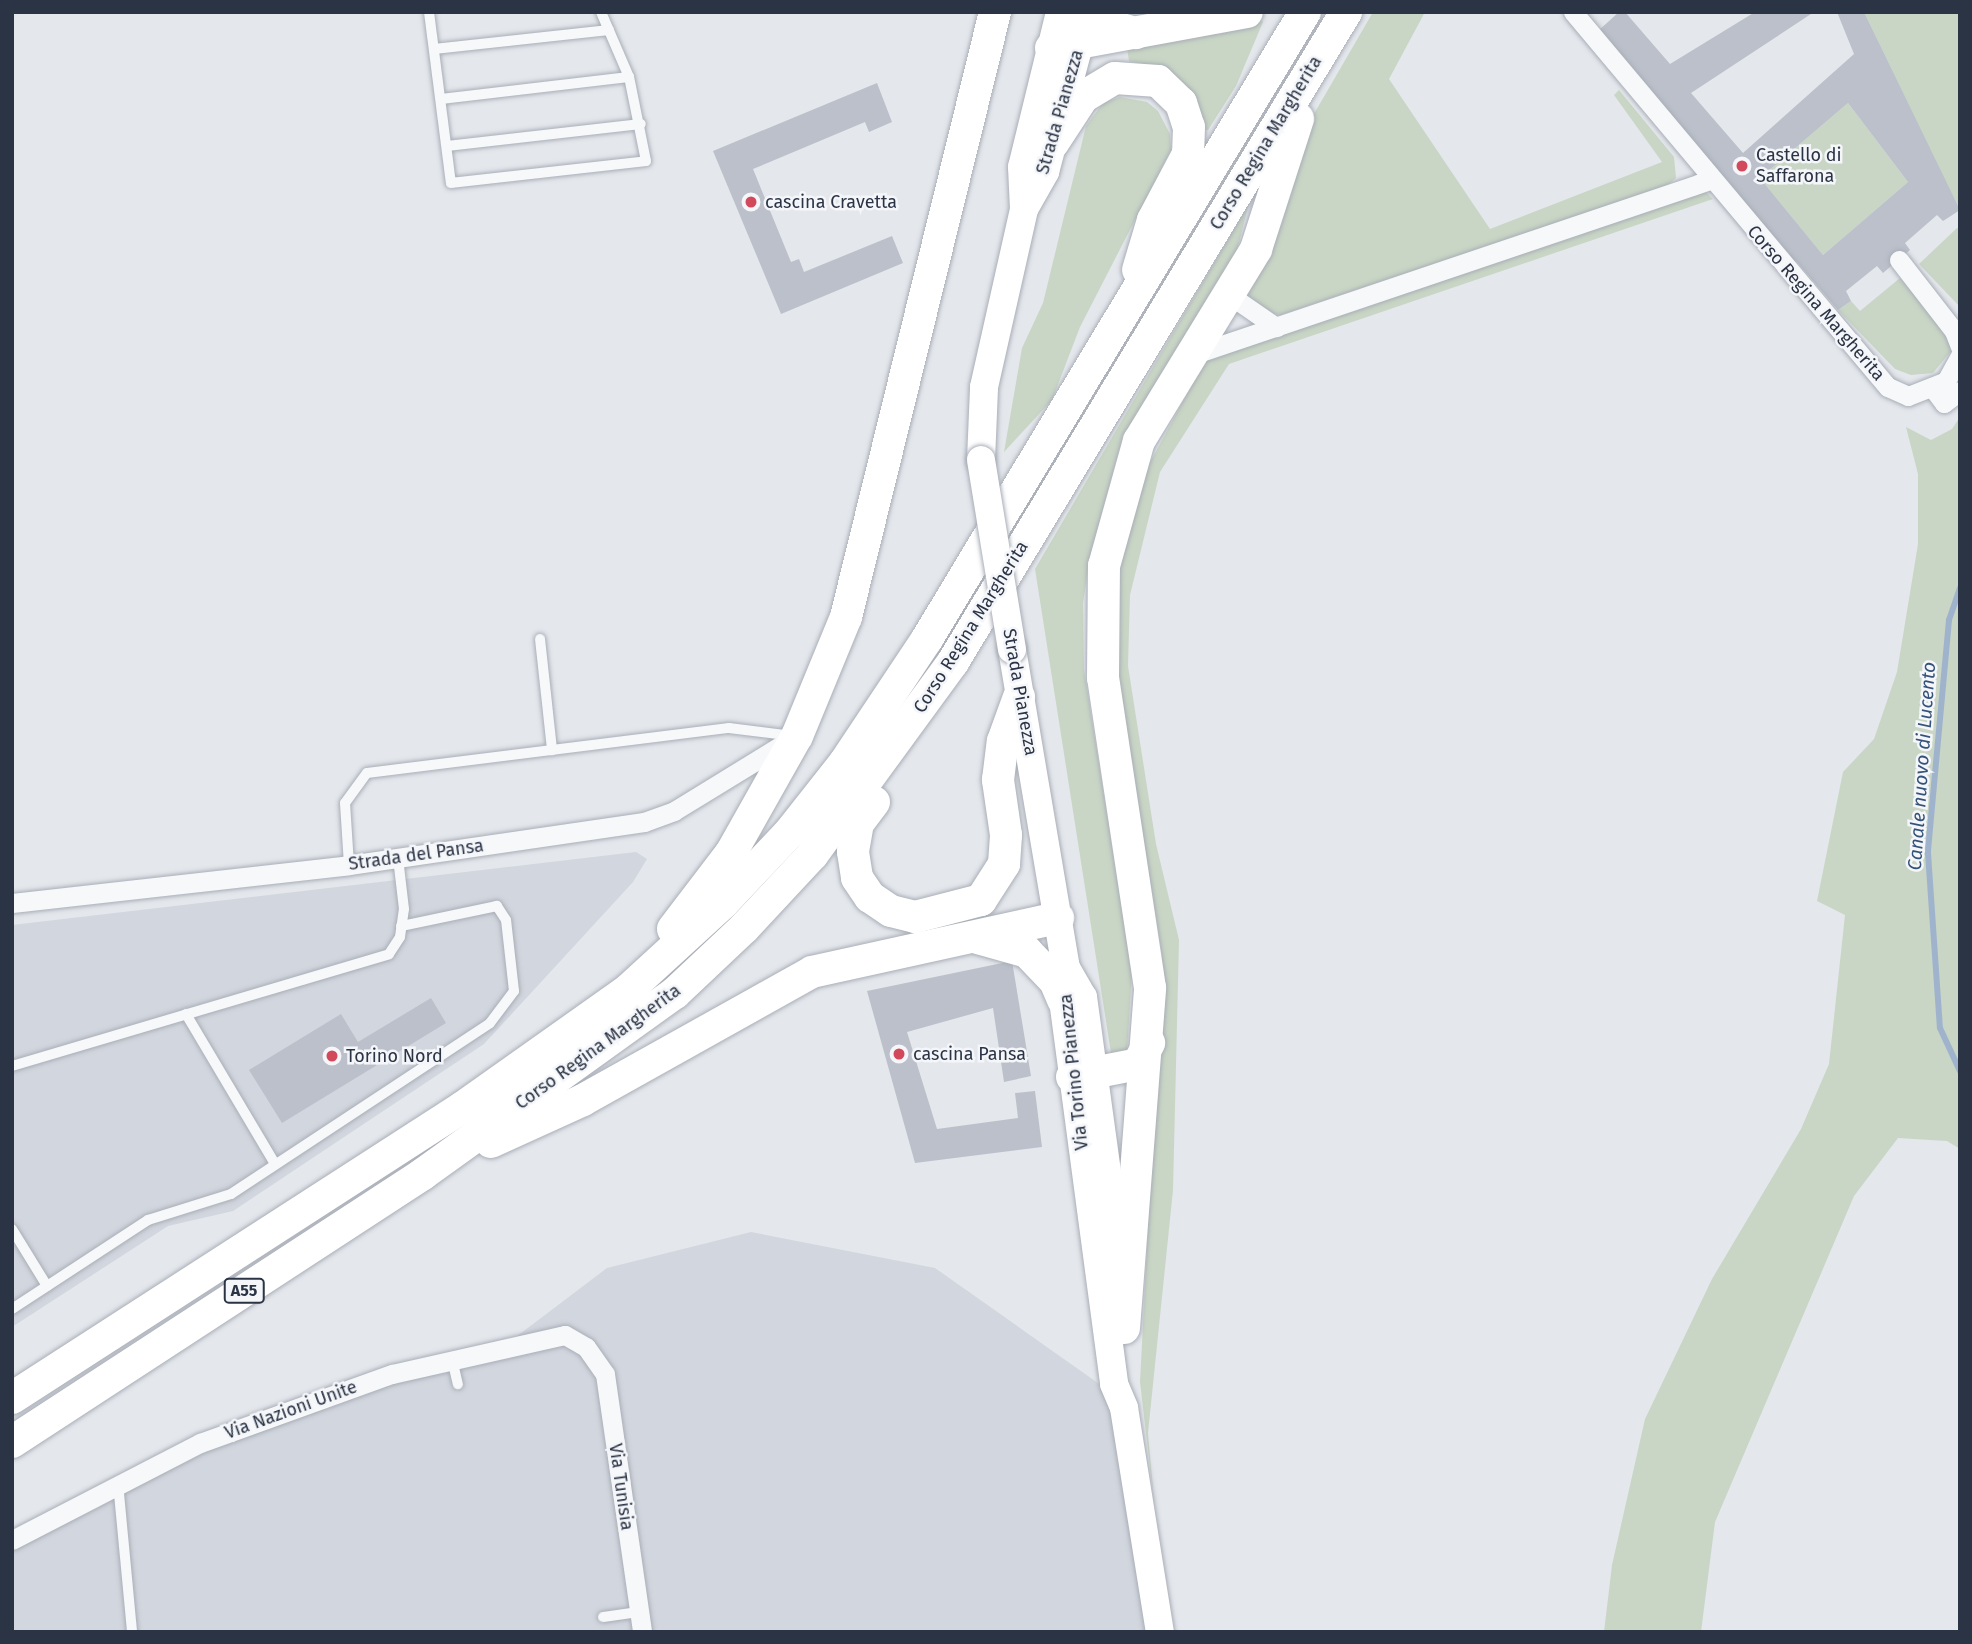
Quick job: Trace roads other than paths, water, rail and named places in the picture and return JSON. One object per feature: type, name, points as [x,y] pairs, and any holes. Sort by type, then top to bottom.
[{"type":"main road","points":[[627,990],[731,853],[797,736],[846,617],[995,12]]},
{"type":"main road","name":"Strada Pianezza","points":[[1024,209],[1045,172],[1053,143],[1065,46],[1060,12]]},
{"type":"main road","name":"Strada Pianezza","points":[[1066,968],[981,460],[980,424],[992,347],[1024,209],[1022,167],[1065,46],[1088,12]]},
{"type":"main road","points":[[1097,12],[1109,25],[1136,33]]},
{"type":"main road","points":[[1065,46],[1247,12]]},
{"type":"main road","name":"Corso Regina Margherita","points":[[12,1398],[463,1107],[627,990],[723,903],[845,762],[927,639],[1305,12]]},
{"type":"main road","name":"Corso Regina Margherita","points":[[423,1174],[675,993],[744,928],[813,854],[953,662],[1346,12]]},
{"type":"main road","points":[[1124,1328],[1149,1044],[1147,947],[1103,678],[1100,604],[1112,524],[1139,441],[1231,296],[1255,249],[1328,41]]},
{"type":"main road","points":[[1053,143],[1083,97],[1115,78],[1158,81],[1186,114],[1188,154],[1153,220],[1124,316]]},
{"type":"main road","points":[[953,662],[935,721],[854,836],[857,878],[870,897],[891,911],[915,917],[967,908],[999,878],[1007,850],[998,780],[1003,741],[1019,697]]},
{"type":"main road","points":[[423,1174],[583,1100],[812,972],[959,937],[1058,918]]},
{"type":"main road","points":[[959,937],[996,940],[1027,952],[1055,981],[1063,1000]]},
{"type":"main road","name":"Via Torino Pianezza","points":[[1066,968],[1063,1000],[1084,1075],[1124,1328],[1124,1408],[1160,1632]]},
{"type":"main road","name":"Via Torino Pianezza","points":[[1066,968],[1083,997],[1084,1075],[1114,1384],[1124,1408]]},
{"type":"main road","points":[[1084,1075],[1138,1064],[1149,1044]]},
{"type":"main road","name":"A55","points":[[12,1442],[423,1174]]},
{"type":"street","name":"Corso Regina Margherita","points":[[1573,12],[1710,180],[1888,387],[1908,396],[1932,387]]},
{"type":"street","points":[[1195,354],[1710,180]]},
{"type":"street","points":[[1899,260],[1954,331],[1960,347]]},
{"type":"street","points":[[1231,296],[1276,327]]},
{"type":"street","points":[[1960,356],[1946,381],[1932,387],[1944,403],[1960,391]]},
{"type":"street","name":"Strada del Pansa","points":[[12,903],[349,865],[644,822],[674,811],[797,736]]},
{"type":"street","name":"Via Nazioni Unite","points":[[12,1541],[118,1483],[200,1443],[392,1374],[565,1335],[586,1347]]},
{"type":"street","name":"Via Tunisia","points":[[586,1347],[605,1374],[642,1632]]},
{"type":"lane","points":[[429,12],[451,183],[646,161],[641,124],[629,77],[601,12]]},
{"type":"lane","points":[[434,49],[608,30]]},
{"type":"lane","points":[[441,99],[629,77]]},
{"type":"lane","points":[[447,146],[641,124]]},
{"type":"lane","points":[[540,639],[552,750]]},
{"type":"lane","points":[[349,865],[345,803],[367,773],[729,728],[797,736]]},
{"type":"lane","points":[[12,1066],[389,954],[401,926],[398,858]]},
{"type":"lane","points":[[12,1309],[148,1220],[231,1194],[490,1023],[514,991],[506,920],[497,906],[401,926]]},
{"type":"lane","points":[[186,1014],[275,1164]]},
{"type":"lane","points":[[12,1229],[47,1286]]},
{"type":"lane","points":[[452,1359],[458,1384]]},
{"type":"lane","points":[[118,1483],[132,1632]]},
{"type":"lane","points":[[603,1617],[639,1612]]},
{"type":"waterway","name":"Canale nuovo di Lucento","points":[[1960,588],[1949,620],[1928,853],[1940,1028],[1960,1071]]},
{"type":"place","name":"Castello di Saffarona","points":[[1742,166]]},
{"type":"place","name":"cascina Cravetta","points":[[751,202]]},
{"type":"place","name":"cascina Pansa","points":[[899,1054]]},
{"type":"place","name":"Torino Nord","points":[[332,1056]]}]
